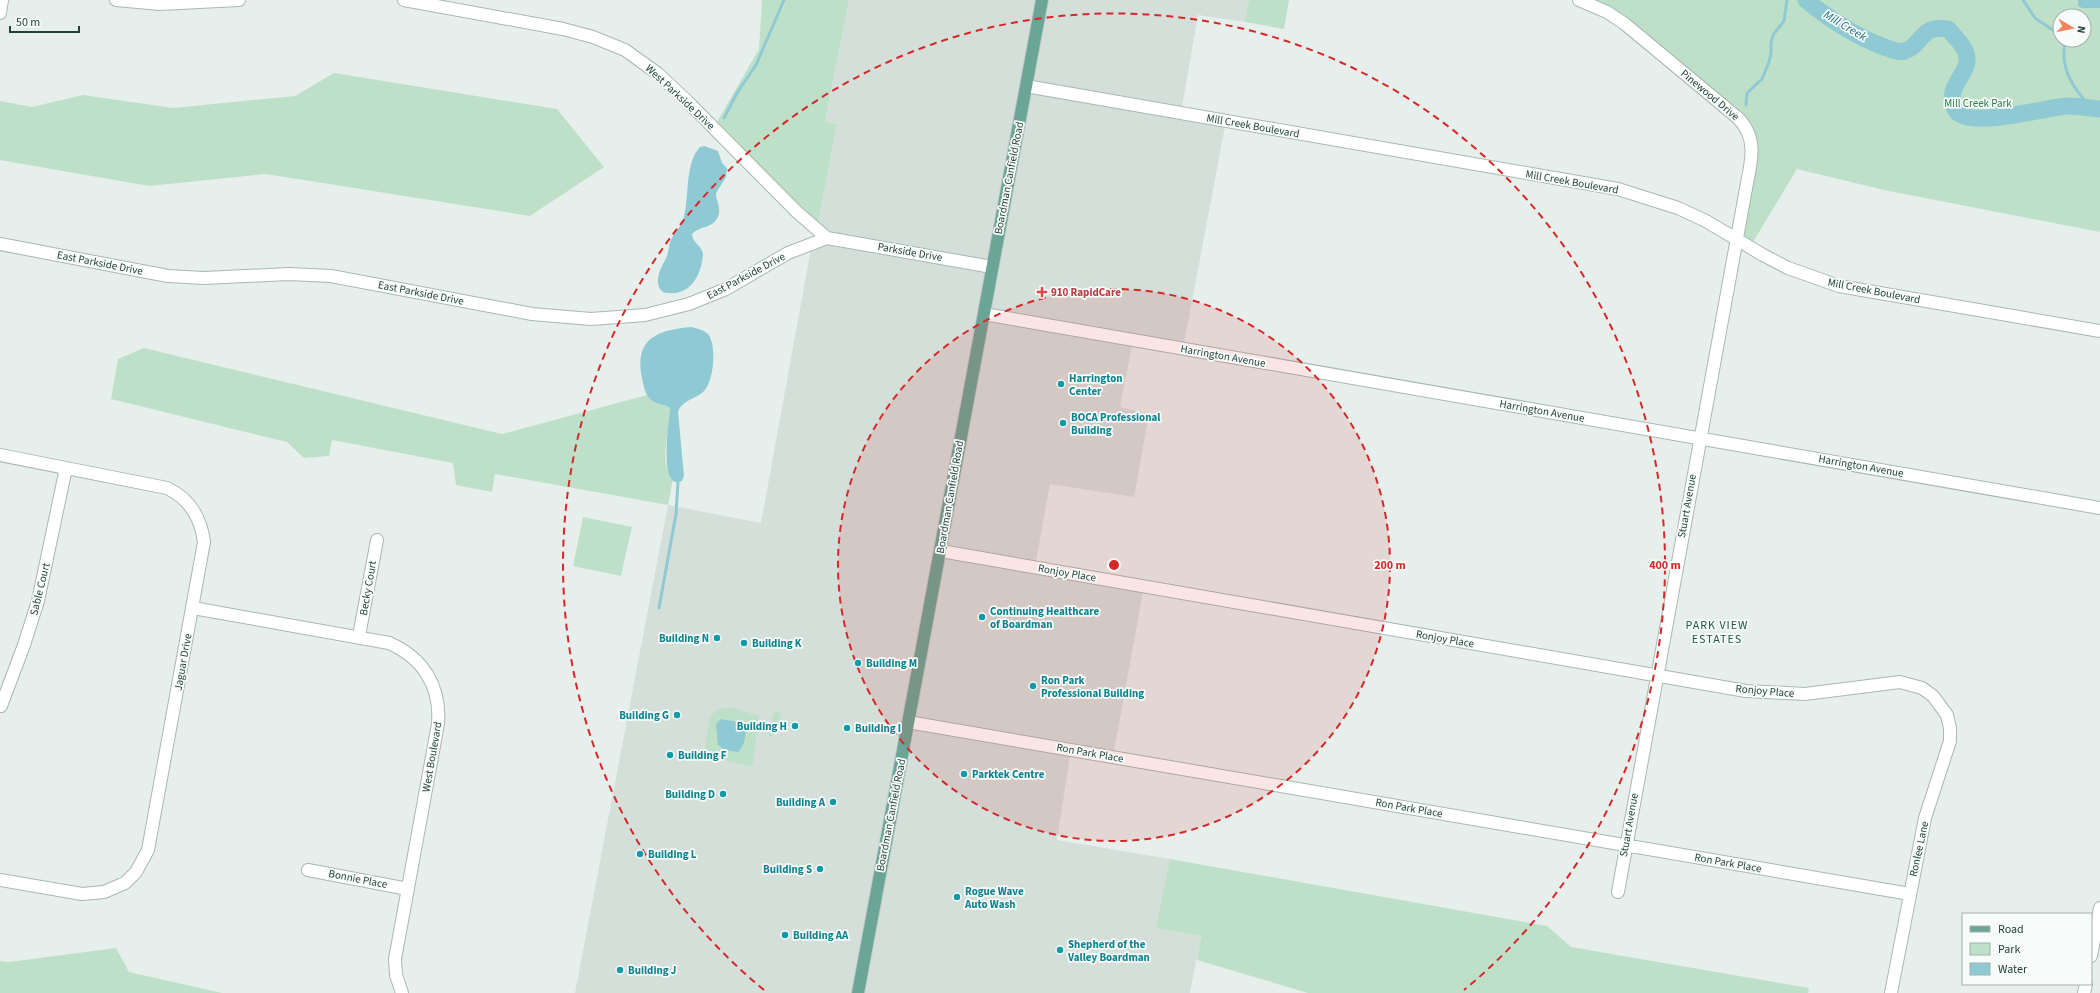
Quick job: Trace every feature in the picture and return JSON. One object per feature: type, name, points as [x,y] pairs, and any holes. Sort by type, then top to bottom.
[{"type":"main road","name":"Boardman Canfield Road","points":[[858,993],[1042,0]]},
{"type":"street","points":[[0,13],[2,0]]},
{"type":"street","points":[[116,0],[160,4],[239,0]]},
{"type":"street","name":"West Parkside Drive","points":[[404,0],[563,29],[593,37],[625,50],[657,73],[687,101],[797,212],[827,238]]},
{"type":"street","name":"Pinewood Drive","points":[[1579,0],[1607,12],[1625,24],[1738,118],[1747,128],[1752,145],[1752,158],[1736,239]]},
{"type":"street","name":"Mill Creek Boulevard","points":[[1026,86],[1618,190],[1678,208],[1706,221],[1788,268],[1839,286],[2100,331]]},
{"type":"street","name":"East Parkside Drive","points":[[0,244],[168,276],[204,278],[289,274],[331,276],[532,314],[591,319],[645,315],[689,304],[726,289],[788,253],[827,238]]},
{"type":"street","name":"Parkside Drive","points":[[827,238],[992,267]]},
{"type":"street","name":"Stuart Avenue","points":[[1618,892],[1736,239]]},
{"type":"street","name":"Harrington Avenue","points":[[984,314],[2100,508]]},
{"type":"street","name":"Jaguar Drive","points":[[0,455],[160,485],[176,492],[188,502],[200,521],[204,542],[148,850],[136,872],[115,889],[93,894],[0,880]]},
{"type":"street","name":"Sable Court","points":[[1,706],[24,645],[38,601],[66,468]]},
{"type":"street","name":"Becky Court","points":[[359,636],[377,540]]},
{"type":"street","name":"Ronjoy Place","points":[[941,551],[1746,691],[1784,694],[1824,693],[1900,682],[1922,688],[1933,696],[1943,708]]},
{"type":"street","name":"West Boulevard","points":[[193,608],[389,642],[411,655],[429,676],[438,699],[438,724],[395,959],[396,975],[402,993]]},
{"type":"street","name":"Ronlee Lane","points":[[1891,993],[1925,818],[1950,741],[1949,722],[1943,708]]},
{"type":"street","name":"Ron Park Place","points":[[908,722],[1910,894]]},
{"type":"street","name":"Bonnie Place","points":[[308,870],[408,889]]},
{"type":"street","points":[[2092,951],[2100,908]]},
{"type":"shaded area","points":[[849,0],[1249,0],[1245,22],[1198,15],[1181,113],[1226,121],[1183,349],[1133,341],[1120,407],[1149,414],[1134,497],[1050,484],[1035,567],[1144,586],[1113,757],[1071,750],[1057,840],[1170,859],[1157,928],[1201,936],[1190,993],[575,993],[668,505],[761,523],[812,243],[827,237],[817,229],[837,124],[825,122]]},
{"type":"green space","points":[[762,0],[849,0],[825,122],[837,124],[817,229],[714,127],[759,49]]},
{"type":"green space","points":[[1249,0],[1289,0],[1284,29],[1245,22]]},
{"type":"green space","name":"Mill Creek Park","points":[[1579,0],[2100,0],[2100,232],[1884,190],[1797,169],[1750,247],[1736,239],[1750,136],[1625,24]]},
{"type":"green space","points":[[334,73],[557,109],[604,167],[530,216],[266,174],[149,186],[0,160],[0,101],[32,107],[83,95],[173,108],[295,96]]},
{"type":"green space","points":[[144,348],[502,434],[647,395],[652,401],[670,408],[665,454],[668,472],[673,479],[668,505],[495,474],[492,492],[456,485],[453,463],[332,440],[329,456],[304,458],[287,442],[111,399],[118,359]]},
{"type":"green space","points":[[583,517],[632,527],[621,576],[573,566]]},
{"type":"green space","points":[[731,707],[759,716],[753,764],[750,766],[709,757],[705,748],[710,716],[718,709]]},
{"type":"green space","points":[[775,711],[781,714],[778,732],[769,737],[769,729]]},
{"type":"green space","points":[[1170,859],[1547,926],[1571,947],[1809,988],[1808,993],[1308,993],[1197,960],[1201,936],[1156,928]]},
{"type":"green space","points":[[116,948],[129,972],[222,993],[0,993],[0,961],[9,962]]},
{"type":"water","points":[[2078,0],[2100,0],[2100,8],[2082,8],[2078,6]]},
{"type":"water","points":[[704,146],[718,151],[722,163],[727,168],[726,177],[716,193],[719,213],[715,222],[695,231],[692,234],[692,237],[703,252],[700,270],[694,282],[683,291],[677,293],[665,292],[659,287],[659,275],[667,256],[671,240],[683,220],[689,172],[692,162],[700,147]]},
{"type":"water","points":[[691,327],[700,329],[708,334],[713,346],[713,363],[710,379],[704,391],[686,402],[678,412],[684,476],[682,481],[674,481],[670,476],[667,465],[667,438],[670,408],[654,402],[648,397],[643,384],[640,361],[642,351],[646,343],[652,338],[669,330]]},
{"type":"water","points":[[721,719],[737,722],[746,728],[746,735],[742,747],[738,752],[725,750],[718,745],[716,724]]},
{"type":"waterway","points":[[724,118],[737,93],[756,65],[784,0]]},
{"type":"waterway","points":[[1746,105],[1747,93],[1762,79],[1769,62],[1773,35],[1784,21],[1787,0]]},
{"type":"waterway","name":"Mill Creek","points":[[1806,0],[1853,33],[1873,43],[1897,51],[1905,51],[1911,48],[1932,29],[1948,29],[1961,43],[1966,53],[1966,67],[1955,86],[1952,101],[1955,109],[1962,115],[1974,118],[1989,118],[2067,106],[2100,109]]},
{"type":"waterway","points":[[2023,0],[2035,18],[2052,30]]},
{"type":"waterway","points":[[2064,48],[2065,67],[2068,74],[2078,92],[2093,109]]},
{"type":"waterway","points":[[659,608],[676,514],[678,482]]},
{"type":"place","name":"910 RapidCare","points":[[1042,292]]},
{"type":"place","name":"Harrington Center","points":[[1061,384]]},
{"type":"place","name":"BOCA Professional Building","points":[[1063,423]]},
{"type":"place","name":"Continuing Healthcare of Boardman","points":[[982,617]]},
{"type":"place","name":"Building N","points":[[717,638]]},
{"type":"place","name":"Building K","points":[[744,643]]},
{"type":"place","name":"Building M","points":[[858,663]]},
{"type":"place","name":"Ron Park Professional Building","points":[[1033,686]]},
{"type":"place","name":"Building G","points":[[677,715]]},
{"type":"place","name":"Building H","points":[[795,726]]},
{"type":"place","name":"Building I","points":[[847,728]]},
{"type":"place","name":"Building F","points":[[670,755]]},
{"type":"place","name":"Parktek Centre","points":[[964,774]]},
{"type":"place","name":"Building D","points":[[723,794]]},
{"type":"place","name":"Building A","points":[[833,802]]},
{"type":"place","name":"Building L","points":[[640,854]]},
{"type":"place","name":"Building S","points":[[820,869]]},
{"type":"place","name":"Rogue Wave Auto Wash","points":[[957,897]]},
{"type":"place","name":"Building AA","points":[[785,935]]},
{"type":"place","name":"Shepherd of the Valley Boardman","points":[[1060,950]]},
{"type":"place","name":"Building J","points":[[620,970]]},
{"type":"district","name":"PARK VIEW ESTATES","points":[[1717,632]]}]
